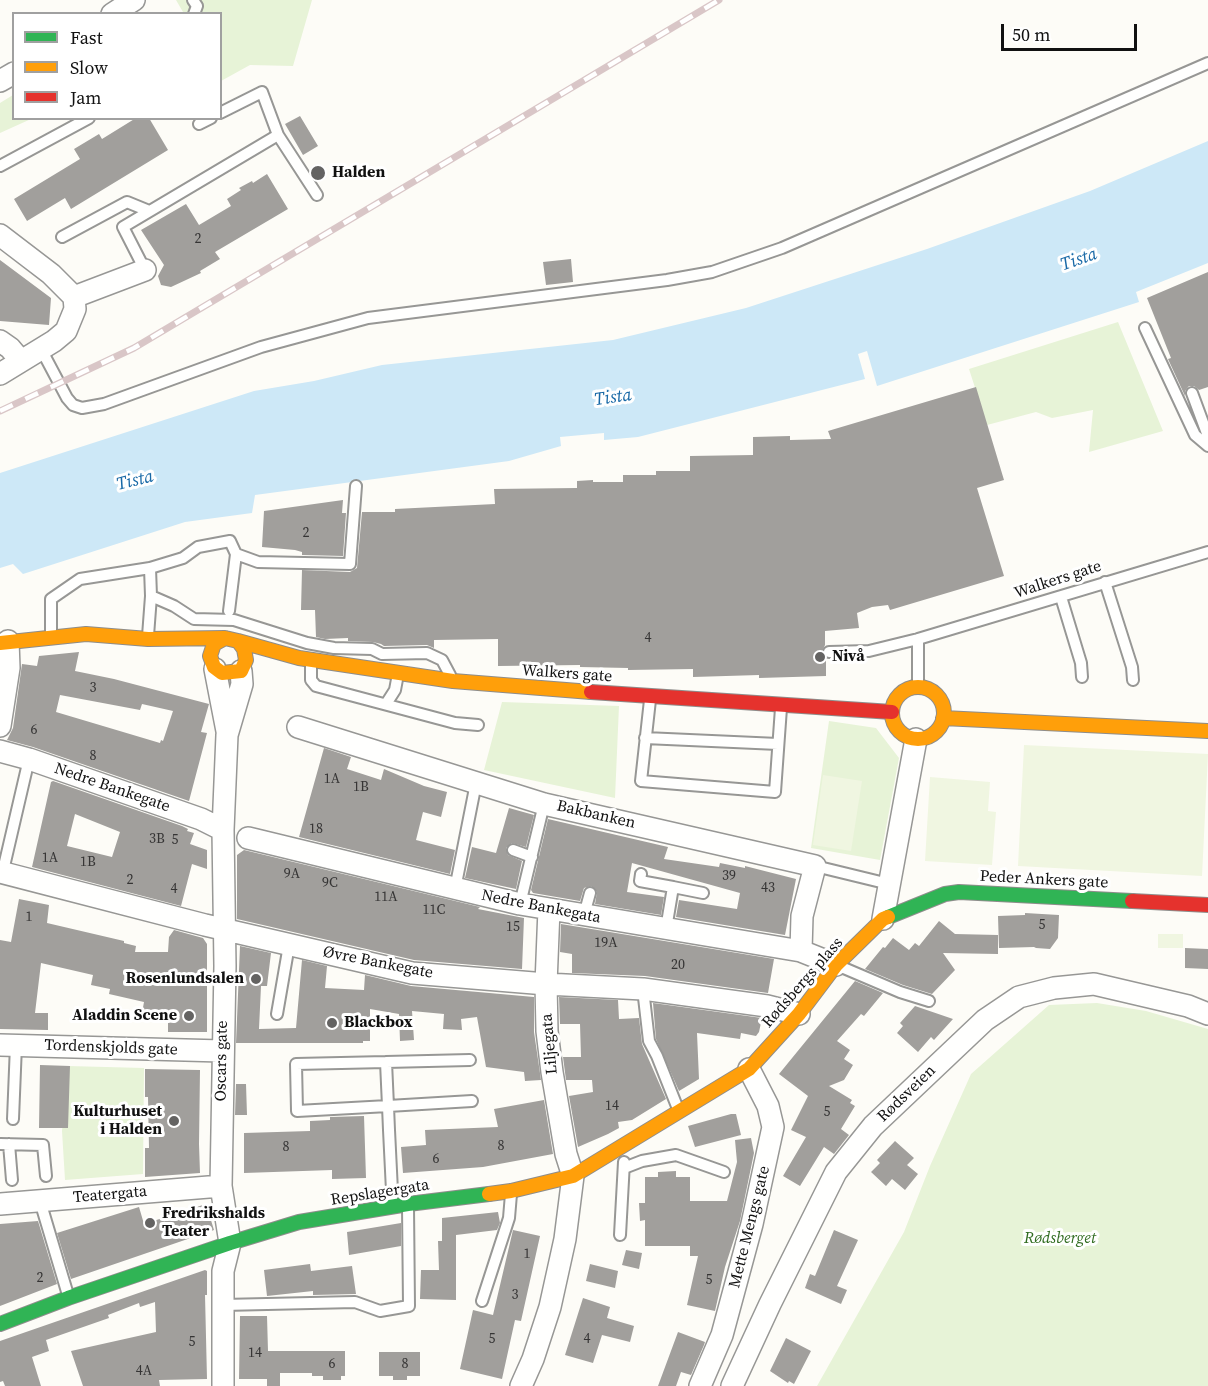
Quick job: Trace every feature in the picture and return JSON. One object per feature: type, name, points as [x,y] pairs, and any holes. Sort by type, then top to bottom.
[{"type":"street","points":[[0,235],[51,274],[74,297],[75,309],[66,331],[0,374]]},
{"type":"street","points":[[74,297],[145,270]]},
{"type":"street","points":[[0,341],[10,348],[21,361]]},
{"type":"street","points":[[0,726],[2,698],[10,655],[4,642],[51,636],[102,634],[148,639],[231,640],[256,645],[281,655]]},
{"type":"street","points":[[148,639],[176,651]]},
{"type":"street","points":[[214,668],[210,656],[214,644],[231,640],[244,649],[246,660],[242,671]]},
{"type":"street","points":[[194,659],[222,673],[242,671],[281,655]]},
{"type":"street","name":"Walkers gate","points":[[281,655],[453,681],[650,697],[892,712]]},
{"type":"street","name":"Oscars gate","points":[[214,668],[227,735],[223,830],[225,966],[221,1186],[230,1243],[224,1271],[223,1386]]},
{"type":"street","name":"Oscars gate","points":[[227,735],[242,684],[242,671]]},
{"type":"street","points":[[918,687],[935,693],[944,709],[940,727],[934,734],[916,739],[908,737],[896,727],[892,712],[900,694],[905,690],[918,687]]},
{"type":"street","points":[[1169,730],[1198,716]]},
{"type":"street","points":[[943,718],[1208,731]]},
{"type":"street","name":"Bakbanken","points":[[298,727],[544,804],[814,866]]},
{"type":"street","points":[[883,919],[916,739]]},
{"type":"street","name":"Nedre Bankegate","points":[[0,751],[201,819],[223,830]]},
{"type":"street","name":"Nedre Bankegata","points":[[248,838],[520,904],[801,951],[836,965]]},
{"type":"street","points":[[801,951],[802,916],[814,866]]},
{"type":"street","name":"Øvre Bankegate","points":[[1,876],[412,973],[643,989],[746,1003],[799,1014]]},
{"type":"street","name":"Peder Ankers gate","points":[[883,919],[945,894],[959,892],[1208,905]]},
{"type":"street","name":"Liljegata","points":[[549,909],[546,984],[548,1031],[552,1072],[566,1154],[573,1176]]},
{"type":"street","name":"Rødsbergs plass","points":[[749,1069],[799,1014],[836,965],[883,919]]},
{"type":"street","name":"Rødsveien","points":[[732,1386],[836,1172],[873,1126],[985,1020],[1019,997],[1054,988],[1094,984],[1188,1006],[1208,1014]]},
{"type":"street","name":"Tordenskjolds gate","points":[[8,1045],[222,1051]]},
{"type":"street","name":"Repslagergata","points":[[0,1324],[68,1298],[299,1222],[408,1204],[511,1191],[573,1176],[749,1069]]},
{"type":"street","name":"Mette Mengs gate","points":[[700,1386],[722,1335],[752,1224],[773,1127],[768,1106],[749,1069]]},
{"type":"street","points":[[521,1386],[533,1359],[550,1307],[565,1239],[573,1176]]},
{"type":"street","name":"Teatergata","points":[[0,1204],[221,1186]]},
{"type":"lane","points":[[41,349],[67,398],[73,405],[82,408],[104,404],[261,347],[368,318],[667,280],[712,272],[744,263],[848,220],[1208,63]]},
{"type":"lane","points":[[222,112],[262,92],[278,135],[317,195]]},
{"type":"lane","points":[[0,166],[85,120]]},
{"type":"lane","points":[[199,124],[207,120]]},
{"type":"lane","points":[[145,270],[123,227],[278,135]]},
{"type":"lane","points":[[62,237],[127,202],[149,211]]},
{"type":"lane","points":[[1145,328],[1195,435],[1208,446]]},
{"type":"lane","points":[[1192,393],[1208,436]]},
{"type":"lane","points":[[236,554],[258,562],[350,564],[356,486]]},
{"type":"lane","points":[[51,636],[51,598],[80,579],[150,568],[183,558],[198,547],[230,541],[236,554],[229,611]]},
{"type":"lane","name":"Walkers gate","points":[[829,652],[869,651],[918,639],[1208,552]]},
{"type":"lane","points":[[148,639],[150,568]]},
{"type":"lane","points":[[1105,582],[1132,667],[1133,680]]},
{"type":"lane","points":[[151,596],[174,606],[194,619],[234,620],[307,643],[334,648],[372,649],[382,654],[427,653],[442,660],[453,681]]},
{"type":"lane","points":[[1060,597],[1081,663],[1082,677]]},
{"type":"lane","points":[[918,639],[918,687]]},
{"type":"lane","points":[[311,660],[311,681],[316,686],[455,723],[478,725]]},
{"type":"lane","points":[[386,704],[395,690],[398,674]]},
{"type":"lane","points":[[650,697],[641,781],[775,792],[782,705]]},
{"type":"lane","points":[[645,738],[778,744]]},
{"type":"lane","points":[[1,876],[29,759]]},
{"type":"lane","points":[[455,889],[476,783]]},
{"type":"lane","points":[[520,904],[544,804]]},
{"type":"lane","points":[[513,850],[532,857]]},
{"type":"lane","points":[[814,866],[889,884]]},
{"type":"lane","points":[[641,874],[640,880],[703,893]]},
{"type":"lane","points":[[666,929],[673,887]]},
{"type":"lane","points":[[584,915],[590,893]]},
{"type":"lane","points":[[277,1014],[289,945]]},
{"type":"lane","points":[[836,965],[900,992],[928,1001]]},
{"type":"lane","points":[[643,989],[649,1041],[680,1112]]},
{"type":"lane","points":[[8,1045],[13,1119]]},
{"type":"lane","points":[[470,1060],[296,1064],[297,1111],[472,1101]]},
{"type":"lane","points":[[386,1062],[393,1207]]},
{"type":"lane","points":[[12,1180],[4,1144],[43,1145],[46,1176]]},
{"type":"lane","points":[[620,1235],[624,1147]]},
{"type":"lane","points":[[624,1168],[642,1161],[676,1155],[724,1172]]},
{"type":"lane","points":[[482,1301],[509,1218],[511,1191]]},
{"type":"lane","points":[[40,1201],[68,1298]]},
{"type":"lane","points":[[223,1305],[355,1302],[380,1311],[409,1306],[408,1204]]},
{"type":"green space","points":[[176,0],[312,0],[293,66],[250,65],[222,80],[222,12],[183,12]]},
{"type":"green space","points":[[12,96],[12,120],[29,120],[0,133],[0,103]]},
{"type":"green space","points":[[1118,322],[1163,431],[1089,452],[1093,410],[1052,418],[1036,412],[987,425],[969,369]]},
{"type":"green space","points":[[502,702],[619,706],[615,798],[484,770]]},
{"type":"green space","points":[[829,721],[876,728],[899,758],[880,860],[811,848]]},
{"type":"green space","points":[[1024,745],[1208,754],[1202,876],[1018,866]]},
{"type":"green space","points":[[823,775],[862,781],[851,851],[813,845]]},
{"type":"green space","points":[[930,777],[990,782],[988,811],[996,812],[992,865],[925,861]]},
{"type":"green space","points":[[1158,934],[1183,934],[1183,948],[1158,948]]},
{"type":"green space","name":"Rødsberget","points":[[1097,1003],[1146,1011],[1208,1029],[1208,1386],[817,1386],[904,1232],[930,1166],[971,1074],[1049,1005]]},
{"type":"green space","points":[[68,1066],[144,1068],[143,1174],[65,1180],[62,1131]]},
{"type":"water","name":"Tista","points":[[1208,141],[1208,263],[1136,292],[1139,302],[877,386],[867,351],[858,354],[865,379],[638,437],[604,440],[604,433],[560,437],[561,446],[509,461],[255,495],[252,513],[185,522],[23,574],[13,564],[0,568],[0,473],[254,391],[314,381],[382,365],[613,340],[746,308],[927,249],[1090,191]]},
{"type":"building","points":[[300,116],[318,146],[303,155],[285,124]]},
{"type":"building","points":[[133,120],[150,120],[168,150],[71,209],[65,198],[27,221],[14,199],[80,159],[74,149],[99,134],[102,139]]},
{"type":"building","points":[[267,174],[288,209],[215,252],[220,259],[200,271],[201,273],[171,287],[161,285],[158,276],[164,265],[141,230],[186,204],[199,225],[231,206],[227,199],[241,190],[239,188]]},
{"type":"building","points":[[571,259],[573,282],[546,285],[543,262]]},
{"type":"building","points":[[0,260],[51,298],[49,325],[0,321]]},
{"type":"building","points":[[1208,272],[1208,387],[1199,390],[1194,386],[1189,386],[1185,391],[1185,396],[1168,359],[1171,358],[1147,298]]},
{"type":"building","points":[[976,387],[1004,480],[977,488],[1004,576],[890,610],[888,605],[872,607],[857,613],[859,628],[825,631],[825,645],[822,652],[826,659],[826,676],[693,677],[693,669],[628,670],[628,668],[580,667],[580,665],[498,666],[498,639],[434,640],[434,648],[427,645],[384,646],[373,642],[348,641],[348,638],[325,639],[316,637],[315,610],[301,610],[302,570],[350,572],[357,568],[362,512],[395,512],[395,509],[495,504],[494,489],[577,488],[577,481],[623,482],[623,475],[656,475],[656,471],[690,471],[690,456],[753,455],[753,437],[790,436],[790,440],[831,439],[828,431]]},
{"type":"building","points":[[343,500],[342,513],[346,513],[343,556],[302,555],[302,552],[295,550],[262,547],[264,511]]},
{"type":"building","points":[[79,652],[75,671],[209,704],[201,732],[207,733],[189,801],[7,740],[13,728],[22,664],[37,666],[39,656]],"holes":[[[60,695],[140,710],[142,704],[173,711],[163,741],[161,740],[160,743],[56,712]]]},
{"type":"building","points":[[324,748],[351,757],[347,769],[381,780],[384,769],[424,786],[447,792],[441,817],[423,812],[416,840],[455,850],[450,874],[299,837]]},
{"type":"building","points":[[51,782],[182,826],[194,833],[190,844],[207,850],[207,869],[192,864],[181,906],[32,867]],"holes":[[[75,814],[120,832],[112,857],[67,846]]]},
{"type":"building","points":[[509,808],[534,815],[526,847],[512,843],[506,848],[508,855],[522,861],[516,889],[465,878],[472,847],[496,853]]},
{"type":"building","points":[[548,819],[668,847],[664,859],[719,867],[720,863],[745,868],[745,866],[796,879],[785,935],[676,917],[679,900],[737,909],[740,893],[632,863],[627,892],[664,897],[661,915],[595,904],[597,892],[591,886],[584,888],[580,901],[533,893],[531,890]]},
{"type":"building","points":[[244,850],[480,907],[478,909],[524,918],[522,969],[414,960],[237,919],[237,855]]},
{"type":"building","points":[[19,899],[49,905],[47,923],[124,941],[124,943],[136,946],[135,952],[168,952],[169,937],[174,930],[203,938],[207,944],[207,1032],[168,1032],[168,1019],[142,1013],[144,1002],[109,994],[110,989],[91,985],[93,975],[41,963],[35,1013],[48,1013],[48,1030],[0,1029],[0,940],[11,942]]},
{"type":"building","points":[[1025,913],[1059,915],[1058,938],[1050,949],[999,948],[998,916],[1025,915]]},
{"type":"building","points":[[939,921],[955,934],[998,935],[998,954],[943,953],[955,970],[932,994],[865,969],[893,938],[909,950],[915,943],[919,946]]},
{"type":"building","points":[[561,924],[774,959],[768,993],[645,976],[572,973],[572,954],[560,952]]},
{"type":"building","points":[[240,946],[271,953],[267,986],[261,986],[259,1029],[296,1028],[302,960],[327,966],[325,988],[364,990],[365,975],[411,986],[534,997],[534,1032],[541,1080],[525,1081],[524,1072],[486,1067],[477,1017],[461,1019],[462,1030],[443,1029],[444,1014],[412,1011],[414,1040],[400,1041],[399,1014],[370,1009],[370,1041],[363,1041],[363,1043],[236,1043]]},
{"type":"building","points":[[1185,948],[1208,949],[1208,969],[1185,968]]},
{"type":"building","points":[[855,981],[883,993],[864,1016],[861,1014],[837,1041],[850,1050],[844,1059],[853,1065],[844,1080],[829,1086],[852,1100],[850,1103],[855,1106],[841,1129],[849,1135],[834,1154],[824,1147],[800,1186],[783,1176],[806,1137],[791,1130],[808,1096],[779,1074]]},
{"type":"building","points":[[559,997],[618,1000],[619,1019],[639,1018],[642,1044],[666,1099],[632,1120],[618,1122],[619,1128],[608,1134],[578,1147],[569,1096],[593,1092],[592,1080],[566,1080],[563,1057],[581,1057],[580,1024],[560,1024]]},
{"type":"building","points":[[653,1003],[762,1018],[756,1036],[741,1033],[740,1039],[697,1033],[699,1079],[679,1091],[656,1039]]},
{"type":"building","points":[[915,1006],[953,1019],[934,1040],[931,1037],[918,1052],[897,1033],[903,1026],[900,1023]]},
{"type":"building","points":[[40,1065],[70,1066],[68,1128],[39,1128]]},
{"type":"building","name":"Kulturhuset i Halden","points":[[145,1069],[200,1070],[200,1173],[145,1177],[145,1148],[149,1148]]},
{"type":"building","points":[[236,1084],[246,1084],[247,1115],[235,1115]]},
{"type":"building","points":[[544,1100],[553,1154],[483,1167],[403,1173],[401,1147],[426,1145],[425,1130],[498,1127],[494,1109]]},
{"type":"building","points":[[736,1114],[741,1135],[695,1147],[688,1126]]},
{"type":"building","points":[[364,1116],[366,1178],[332,1179],[332,1170],[244,1173],[244,1133],[310,1131],[310,1121],[330,1120],[330,1117]]},
{"type":"building","points":[[751,1138],[754,1153],[740,1221],[725,1267],[715,1311],[687,1305],[698,1256],[690,1256],[690,1246],[645,1246],[645,1220],[640,1221],[639,1203],[645,1203],[645,1177],[658,1177],[658,1172],[676,1171],[676,1177],[690,1177],[690,1201],[727,1201],[737,1162],[735,1140]]},
{"type":"building","points":[[895,1141],[914,1158],[907,1165],[918,1174],[905,1190],[892,1179],[886,1186],[871,1172],[880,1163],[877,1160]]},
{"type":"building","points":[[206,1204],[214,1230],[71,1279],[57,1233],[139,1207],[144,1224]]},
{"type":"building","points":[[498,1212],[500,1223],[497,1230],[456,1235],[456,1300],[420,1299],[421,1270],[439,1270],[438,1241],[442,1241],[442,1218]]},
{"type":"building","points":[[38,1221],[57,1284],[0,1306],[0,1224]]},
{"type":"building","points":[[401,1223],[401,1246],[349,1255],[347,1232]]},
{"type":"building","points":[[513,1230],[540,1236],[521,1321],[515,1320],[502,1379],[460,1369],[473,1310],[493,1315]]},
{"type":"building","points":[[834,1230],[858,1240],[837,1286],[847,1290],[841,1304],[805,1288],[810,1274],[815,1276]]},
{"type":"building","points":[[626,1250],[642,1253],[639,1269],[622,1265]]},
{"type":"building","points":[[310,1264],[311,1271],[352,1266],[356,1294],[313,1295],[313,1291],[267,1296],[264,1270]]},
{"type":"building","points":[[590,1264],[618,1271],[615,1288],[586,1281]]},
{"type":"building","points":[[207,1271],[207,1295],[205,1295],[207,1379],[159,1380],[160,1386],[83,1386],[71,1351],[156,1332],[155,1302],[140,1307],[139,1303],[108,1315],[109,1318],[46,1340],[49,1351],[32,1357],[41,1386],[5,1386],[3,1381],[0,1382],[0,1341]]},
{"type":"building","points":[[583,1298],[610,1307],[607,1318],[634,1326],[630,1342],[602,1335],[593,1363],[565,1355]]},
{"type":"building","points":[[240,1316],[267,1316],[268,1351],[345,1351],[345,1376],[341,1376],[341,1380],[323,1380],[323,1376],[312,1376],[312,1373],[280,1373],[280,1386],[267,1386],[267,1379],[239,1379]]},
{"type":"building","points":[[678,1332],[705,1342],[704,1345],[691,1375],[681,1372],[676,1386],[658,1386]]},
{"type":"building","points":[[786,1338],[811,1351],[794,1384],[789,1381],[788,1383],[770,1371]]},
{"type":"building","points":[[379,1352],[420,1352],[420,1376],[407,1376],[407,1380],[393,1380],[393,1376],[379,1376]]},
{"type":"railway","points":[[0,411],[134,348],[719,0]]},
{"type":"traffic: fast","points":[[888,917],[945,894],[959,892],[1132,901]]},
{"type":"traffic: fast","points":[[0,1324],[68,1298],[299,1222],[408,1204],[489,1194]]},
{"type":"traffic: slow","points":[[0,643],[86,634],[148,639],[225,638]]},
{"type":"traffic: slow","points":[[225,638],[238,641],[244,649],[246,660],[241,671],[222,673],[214,667],[210,656],[214,644],[225,638]]},
{"type":"traffic: slow","points":[[238,641],[299,658],[453,681],[591,692]]},
{"type":"traffic: slow","points":[[918,687],[928,689],[936,695],[942,703],[944,713],[942,723],[936,731],[928,737],[918,739],[908,737],[900,731],[894,723],[892,713],[894,703],[900,695],[908,689],[918,687]]},
{"type":"traffic: slow","points":[[943,718],[1208,731]]},
{"type":"traffic: slow","points":[[489,1194],[573,1176],[749,1069],[799,1014],[836,965],[883,919],[888,917]]},
{"type":"traffic: jam","points":[[591,692],[892,712]]},
{"type":"traffic: jam","points":[[1132,901],[1208,905]]},
{"type":"place","name":"Halden","points":[[318,173]]},
{"type":"place","name":"Nivå","points":[[820,657]]},
{"type":"place","name":"Rosenlundsalen","points":[[256,979]]},
{"type":"place","name":"Aladdin Scene","points":[[189,1016]]},
{"type":"place","name":"Blackbox","points":[[332,1023]]},
{"type":"place","name":"Kulturhuset i Halden","points":[[174,1121]]},
{"type":"place","name":"Fredrikshalds Teater","points":[[150,1223]]}]
